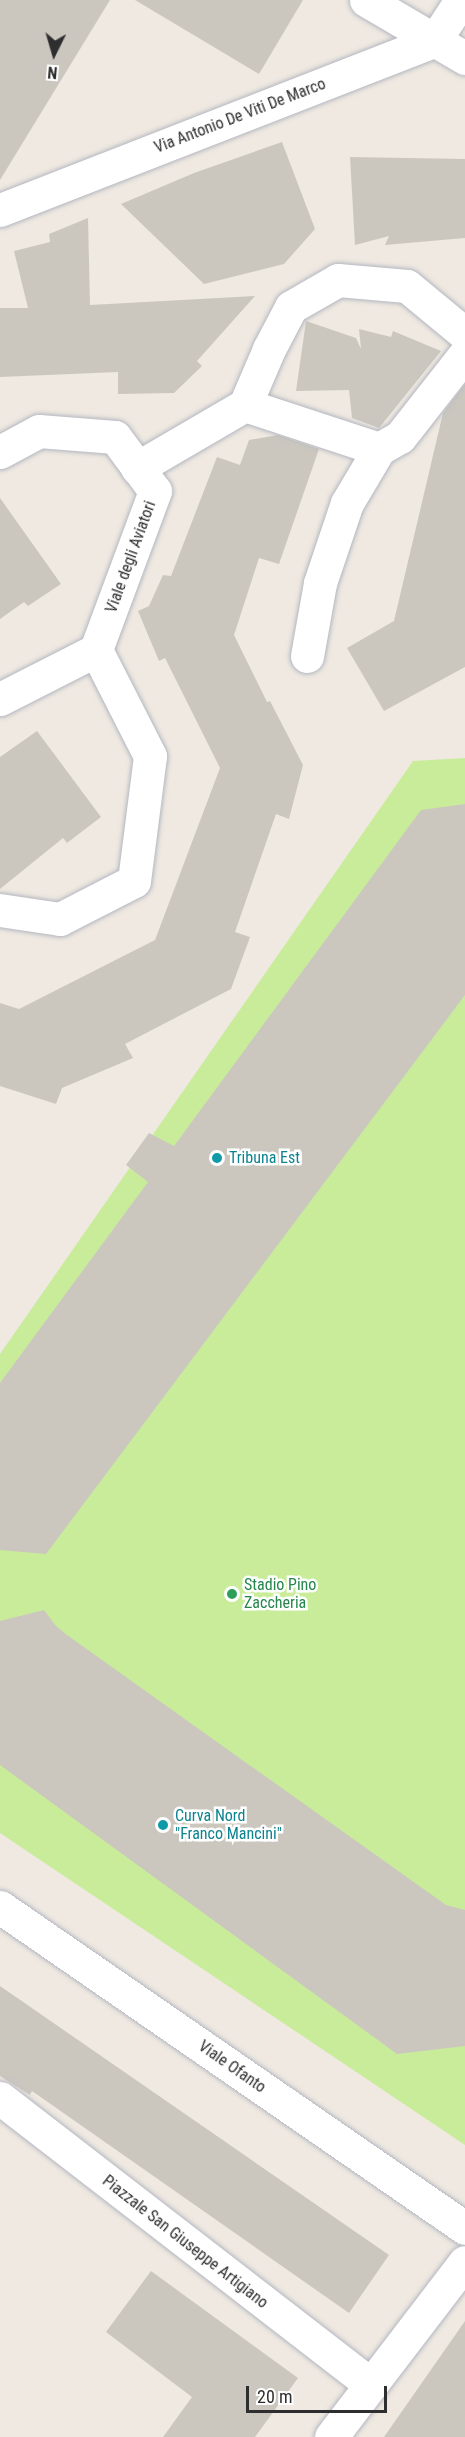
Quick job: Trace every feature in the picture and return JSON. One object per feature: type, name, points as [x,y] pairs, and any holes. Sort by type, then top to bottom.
[{"type":"street","points":[[366,0],[465,58]]},
{"type":"street","points":[[435,40],[461,0]]},
{"type":"street","name":"Via Antonio De Viti De Marco","points":[[0,210],[435,40]]},
{"type":"street","points":[[137,468],[245,405],[269,349],[291,307],[338,280],[407,286],[465,334]]},
{"type":"street","points":[[308,656],[320,582],[344,514],[379,449],[400,437],[465,354]]},
{"type":"street","points":[[245,405],[379,449]]},
{"type":"street","name":"Viale degli Aviatori","points":[[0,452],[39,431],[115,437],[155,491],[96,650]]},
{"type":"street","points":[[0,699],[96,650],[150,756],[134,881],[60,919],[0,910]]},
{"type":"street","name":"Viale Ofanto","points":[[0,1906],[465,2228]]},
{"type":"street","name":"Piazzale San Giuseppe Artigiano","points":[[0,2098],[371,2385]]},
{"type":"street","points":[[332,2437],[465,2262]]},
{"type":"green space","name":"Stadio Pino Zaccheria","points":[[465,758],[465,2145],[0,1833],[0,1354],[413,761]]},
{"type":"building","points":[[0,0],[110,0],[0,180]]},
{"type":"building","points":[[135,0],[303,0],[259,74]]},
{"type":"building","points":[[282,142],[315,229],[284,264],[204,284],[121,204],[194,173]]},
{"type":"building","points":[[350,157],[465,159],[465,238],[385,245],[389,236],[355,245]]},
{"type":"building","points":[[88,218],[90,305],[255,296],[197,361],[202,366],[174,393],[118,394],[118,372],[0,377],[0,308],[28,308],[14,251],[50,242],[49,234]]},
{"type":"building","points":[[306,321],[356,338],[361,349],[359,329],[391,337],[393,331],[441,351],[379,428],[352,418],[349,390],[296,391]]},
{"type":"building","points":[[465,384],[465,667],[384,711],[347,648],[394,621],[443,413]]},
{"type":"building","points":[[278,435],[319,449],[279,564],[259,558],[234,635],[267,702],[270,701],[303,765],[289,819],[276,814],[235,932],[250,937],[231,989],[125,1044],[133,1058],[62,1088],[56,1104],[0,1086],[0,1003],[19,1009],[155,940],[220,768],[165,658],[159,661],[138,611],[149,606],[163,575],[171,576],[217,457],[240,465],[249,440]]},
{"type":"building","points":[[0,498],[61,584],[28,606],[24,602],[0,619]]},
{"type":"building","points":[[37,731],[101,817],[67,843],[63,838],[0,889],[0,757]]},
{"type":"building","points":[[465,804],[465,995],[46,1554],[0,1550],[0,1383],[148,1182],[126,1165],[149,1133],[174,1146],[421,810]]},
{"type":"building","name":"Curva Nord \"Franco Mancini\"","points":[[44,1610],[56,1626],[67,1635],[446,1905],[465,1910],[465,2046],[397,2054],[0,1765],[0,1621]]},
{"type":"building","points":[[0,1986],[389,2255],[349,2313],[32,2091],[30,2095],[0,2076]]},
{"type":"building","points":[[151,2271],[298,2378],[255,2437],[163,2437],[192,2397],[106,2332]]},
{"type":"building","points":[[465,2321],[465,2437],[384,2437]]},
{"type":"place","name":"Tribuna Est","points":[[217,1158]]},
{"type":"place","name":"Stadio Pino Zaccheria","points":[[232,1594]]},
{"type":"place","name":"Curva Nord \"Franco Mancini\"","points":[[163,1825]]}]
